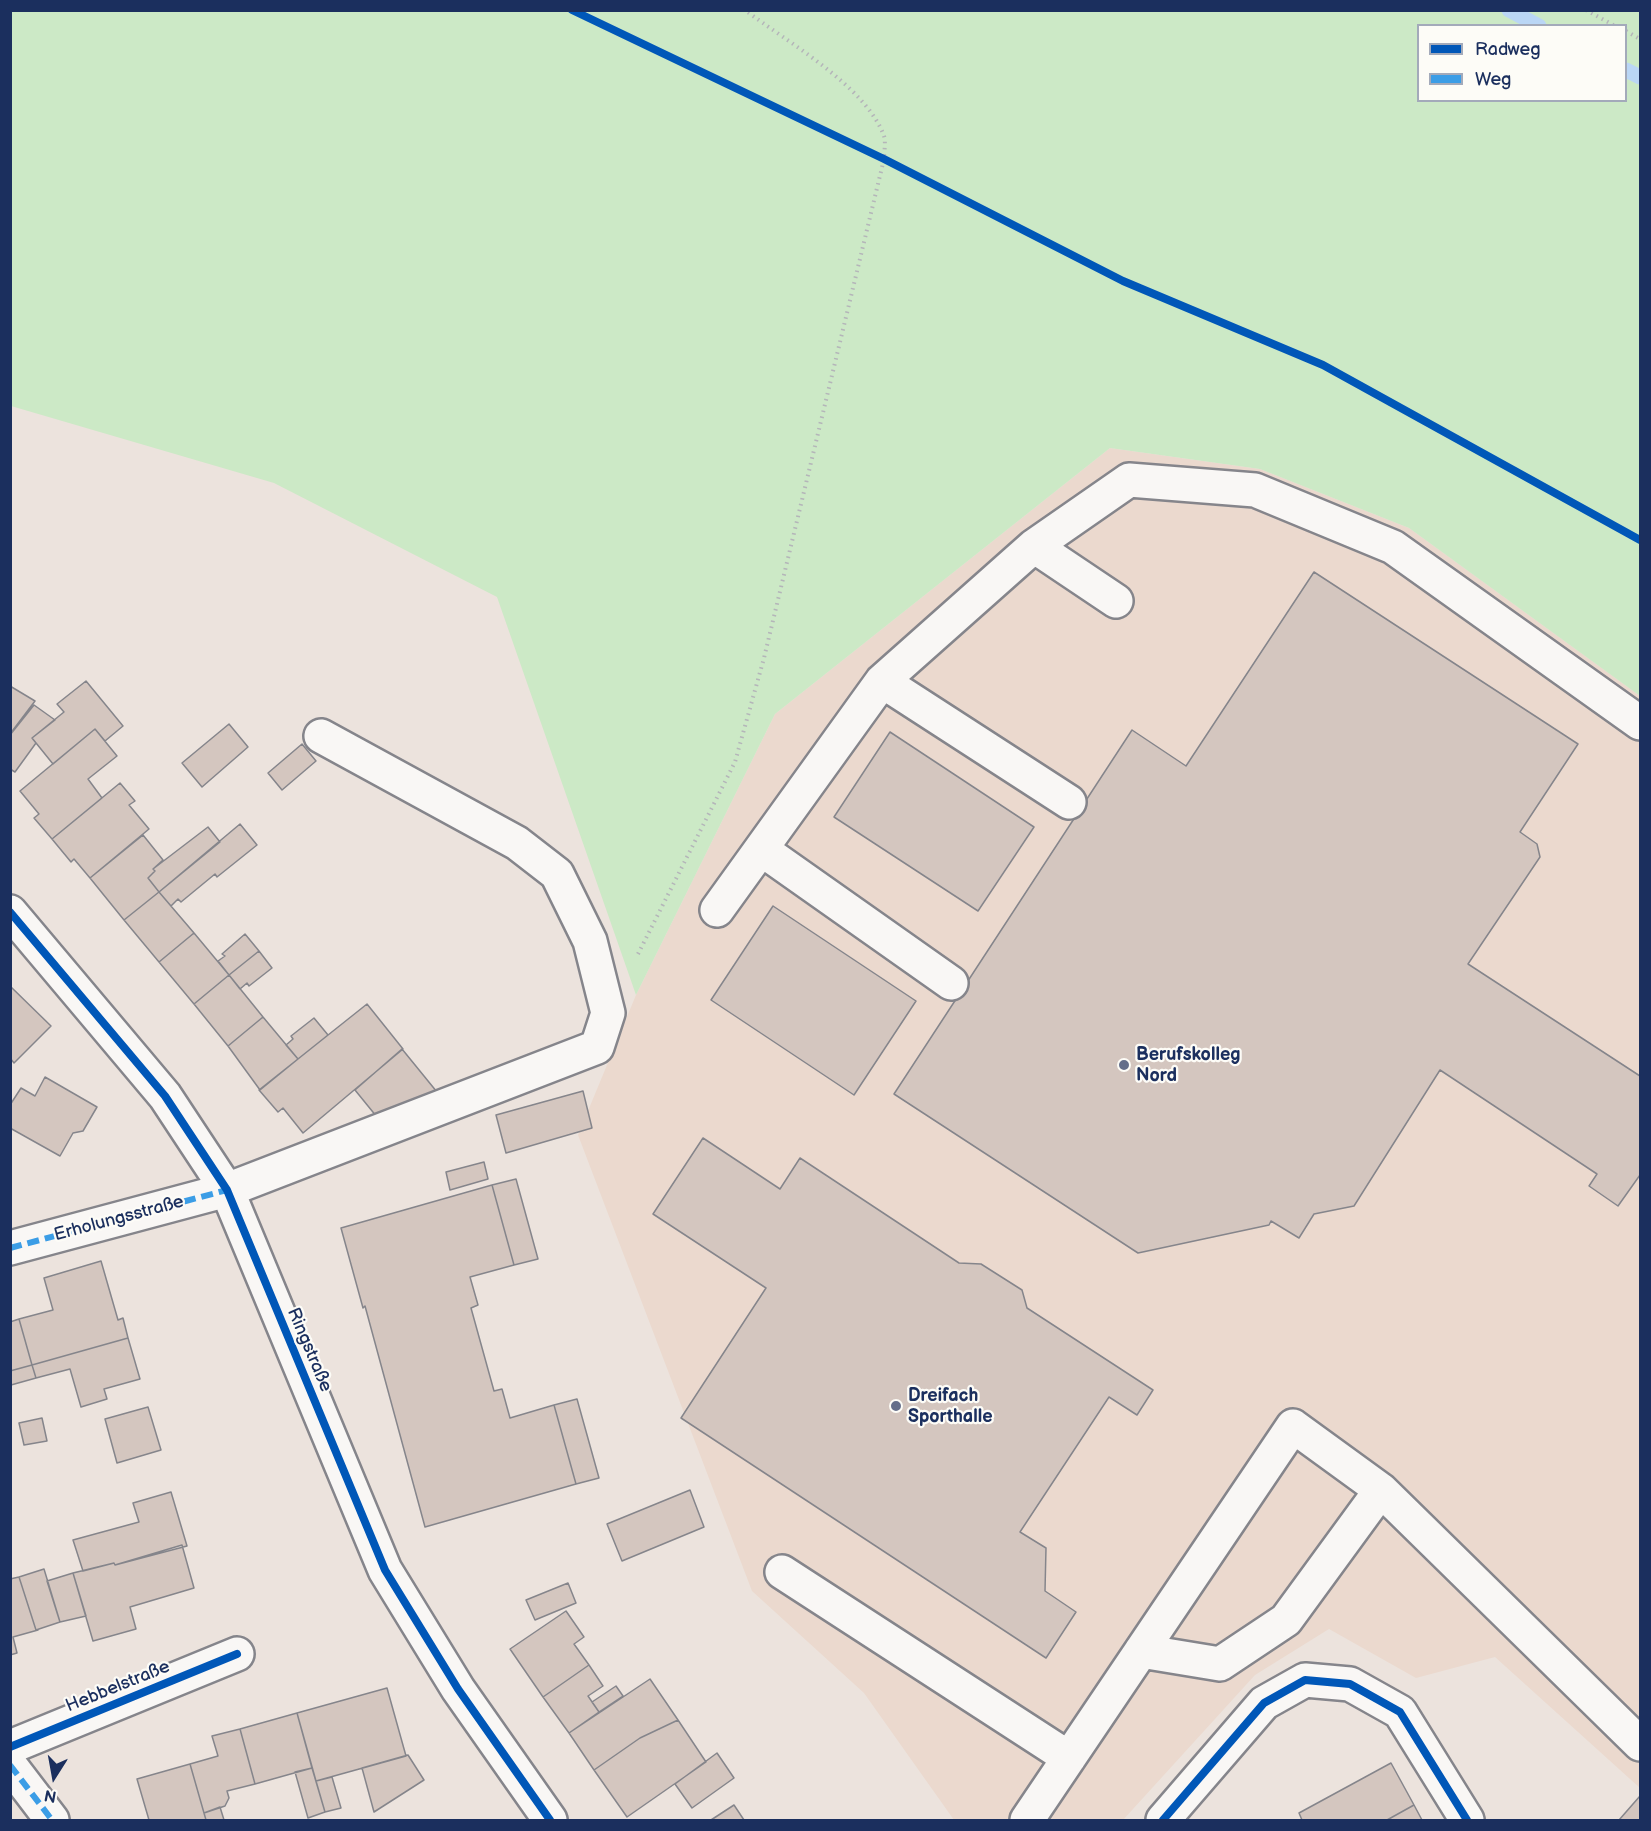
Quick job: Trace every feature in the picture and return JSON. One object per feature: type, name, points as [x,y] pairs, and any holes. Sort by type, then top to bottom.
[{"type":"street","points":[[717,909],[882,681],[1034,546],[1129,480],[1255,490],[1393,547],[1641,723]]},
{"type":"street","points":[[1034,546],[1116,601]]},
{"type":"street","points":[[882,681],[1069,802]]},
{"type":"street","points":[[321,736],[517,843],[557,874],[590,940],[608,1012]]},
{"type":"street","points":[[761,849],[951,983]]},
{"type":"street","name":"Ringstraße","points":[[10,912],[165,1096],[226,1190],[385,1570],[458,1689],[550,1821]]},
{"type":"street","name":"Erholungsstraße","points":[[10,1248],[226,1190],[597,1047],[608,1012]]},
{"type":"street","points":[[1027,1821],[1293,1426],[1381,1490],[1641,1744]]},
{"type":"street","points":[[1141,1651],[1220,1664],[1286,1620],[1381,1490]]},
{"type":"street","points":[[782,1572],[1069,1758]]},
{"type":"street","name":"Hebbelstraße","points":[[10,1747],[237,1654]]},
{"type":"street","points":[[1163,1821],[1264,1703],[1305,1680],[1350,1684],[1400,1712],[1467,1821]]},
{"type":"street","points":[[10,1765],[52,1821]]},
{"type":"path","points":[[608,1012],[735,762],[764,658],[884,159],[885,138],[871,112],[825,67],[745,10]]},
{"type":"path","points":[[1586,10],[1611,24]]},
{"type":"path","points":[[1627,32],[1641,39]]},
{"type":"shaded area","name":"Berufskolleg Nord","points":[[1110,448],[1260,469],[1409,528],[1640,696],[1640,1788],[1495,1657],[1416,1678],[1329,1629],[1255,1675],[1123,1820],[954,1820],[864,1693],[752,1591],[578,1135],[636,995],[775,714]]},
{"type":"green space","points":[[10,11],[1640,11],[1640,696],[1409,528],[1260,469],[1110,448],[775,714],[636,995],[497,597],[274,483],[11,406]]},
{"type":"building","points":[[1314,572],[1578,744],[1520,832],[1537,844],[1540,857],[1468,964],[1640,1076],[1640,1175],[1618,1206],[1589,1186],[1597,1174],[1440,1070],[1354,1206],[1314,1214],[1299,1238],[1271,1221],[1269,1225],[1138,1253],[894,1094],[1132,730],[1186,766]]},
{"type":"building","points":[[86,681],[123,726],[105,741],[95,729],[53,764],[32,738],[64,712],[57,704]]},
{"type":"building","points":[[10,686],[35,701],[10,734]]},
{"type":"building","points":[[34,705],[55,720],[32,738],[36,743],[15,772],[10,769],[10,735]]},
{"type":"building","points":[[229,724],[248,747],[202,787],[182,763]]},
{"type":"building","points":[[95,729],[117,756],[88,779],[102,798],[52,839],[34,818],[39,814],[20,791]]},
{"type":"building","points":[[890,732],[1034,827],[978,911],[834,817]]},
{"type":"building","points":[[302,744],[316,761],[282,790],[268,773]]},
{"type":"building","points":[[120,783],[135,801],[129,805],[149,829],[90,878],[74,859],[71,862],[52,839]]},
{"type":"building","points":[[240,824],[257,845],[217,877],[215,874],[181,902],[178,899],[171,906],[159,892]]},
{"type":"building","points":[[208,827],[220,842],[159,892],[148,878],[155,871],[153,869]]},
{"type":"building","points":[[143,835],[163,860],[153,869],[155,871],[148,878],[159,892],[124,920],[90,878]]},
{"type":"building","points":[[159,892],[194,933],[159,962],[124,920]]},
{"type":"building","points":[[773,906],[916,1001],[854,1095],[711,1000]]},
{"type":"building","points":[[194,933],[229,975],[194,1004],[159,962]]},
{"type":"building","points":[[245,934],[259,951],[229,975],[218,961],[225,956],[222,954]]},
{"type":"building","points":[[259,951],[272,968],[249,986],[247,983],[240,989],[229,975]]},
{"type":"building","points":[[229,975],[263,1017],[228,1046],[194,1004]]},
{"type":"building","points":[[10,986],[51,1026],[14,1063],[10,1058]]},
{"type":"building","points":[[367,1004],[403,1049],[303,1133],[283,1108],[278,1112],[259,1090]]},
{"type":"building","points":[[263,1017],[298,1059],[260,1090],[228,1046]]},
{"type":"building","points":[[314,1018],[328,1035],[298,1059],[286,1045],[293,1039],[291,1036]]},
{"type":"building","points":[[402,1049],[437,1092],[381,1122],[355,1090]]},
{"type":"building","points":[[45,1077],[97,1107],[83,1131],[73,1133],[60,1156],[10,1128],[10,1105],[21,1088],[35,1096]]},
{"type":"building","points":[[583,1091],[592,1128],[506,1153],[496,1115]]},
{"type":"building","name":"Dreifach Sporthalle","points":[[703,1138],[780,1189],[800,1158],[959,1263],[981,1264],[1022,1290],[1027,1308],[1153,1390],[1137,1415],[1109,1397],[1020,1532],[1046,1548],[1045,1591],[1076,1612],[1046,1658],[681,1418],[766,1288],[653,1214]]},
{"type":"building","points":[[484,1162],[488,1179],[450,1190],[446,1172]]},
{"type":"building","points":[[516,1179],[538,1259],[514,1265],[492,1185]]},
{"type":"building","points":[[492,1185],[514,1265],[470,1277],[478,1305],[471,1308],[494,1391],[502,1389],[510,1418],[554,1405],[576,1484],[425,1527],[365,1306],[363,1308],[341,1228]]},
{"type":"building","points":[[101,1261],[118,1320],[123,1318],[128,1338],[32,1365],[19,1319],[53,1310],[44,1278]]},
{"type":"building","points":[[19,1319],[32,1365],[10,1371],[10,1322]]},
{"type":"building","points":[[128,1338],[140,1379],[104,1389],[107,1399],[81,1407],[70,1369],[36,1378],[32,1365]]},
{"type":"building","points":[[32,1365],[36,1378],[11,1385],[10,1371]]},
{"type":"building","points":[[577,1399],[599,1478],[576,1484],[554,1405]]},
{"type":"building","points":[[148,1407],[161,1450],[117,1463],[105,1419]]},
{"type":"building","points":[[42,1418],[47,1441],[24,1445],[19,1423]]},
{"type":"building","points":[[690,1490],[704,1527],[622,1561],[607,1524]]},
{"type":"building","points":[[171,1492],[187,1546],[83,1571],[73,1540],[139,1522],[133,1503]]},
{"type":"building","points":[[182,1545],[194,1588],[130,1607],[136,1629],[93,1641],[73,1573],[114,1563],[115,1565]]},
{"type":"building","points":[[44,1569],[60,1622],[36,1630],[19,1577]]},
{"type":"building","points":[[73,1573],[86,1616],[60,1622],[47,1581]]},
{"type":"building","points":[[19,1577],[36,1630],[38,1630],[13,1637],[17,1653],[10,1655],[10,1579]]},
{"type":"building","points":[[568,1583],[576,1603],[535,1620],[526,1600]]},
{"type":"building","points":[[566,1611],[584,1637],[574,1644],[589,1665],[543,1697],[510,1649]]},
{"type":"building","points":[[589,1665],[603,1686],[588,1696],[599,1712],[569,1733],[543,1697]]},
{"type":"building","points":[[650,1679],[678,1720],[640,1738],[594,1770],[569,1733]]},
{"type":"building","points":[[616,1686],[623,1696],[599,1712],[592,1702]]},
{"type":"building","points":[[387,1688],[406,1756],[316,1781],[297,1713]]},
{"type":"building","points":[[297,1713],[312,1768],[255,1784],[240,1729]]},
{"type":"building","points":[[678,1720],[706,1762],[627,1817],[594,1770],[640,1738]]},
{"type":"building","points":[[240,1729],[255,1784],[227,1791],[229,1798],[225,1806],[204,1813],[190,1764],[218,1756],[212,1736]]},
{"type":"building","points":[[717,1753],[734,1778],[692,1808],[675,1784]]},
{"type":"building","points":[[408,1755],[424,1780],[374,1812],[362,1768]]},
{"type":"building","points":[[1391,1763],[1414,1805],[1387,1820],[1302,1820],[1299,1813]]},
{"type":"building","points":[[190,1764],[206,1820],[149,1820],[137,1779]]},
{"type":"building","points":[[312,1768],[325,1812],[308,1818],[295,1772]]},
{"type":"building","points":[[332,1777],[341,1808],[325,1812],[316,1781]]},
{"type":"building","points":[[1640,1796],[1640,1820],[1619,1820]]},
{"type":"building","points":[[734,1805],[744,1820],[711,1820]]},
{"type":"building","points":[[1414,1805],[1422,1820],[1387,1820]]},
{"type":"building","points":[[220,1807],[224,1820],[206,1820],[204,1813]]},
{"type":"waterway","points":[[1509,10],[1535,24]]},
{"type":"waterway","points":[[1627,70],[1640,77]]},
{"type":"marked path","points":[[10,1248],[227,1190]]},
{"type":"marked path","points":[[10,1765],[52,1820]]},
{"type":"cycle path","points":[[572,10],[884,159],[1123,281],[1323,365],[1640,540]]},
{"type":"cycle path","points":[[10,912],[165,1096],[227,1190],[385,1570],[458,1689],[550,1820]]},
{"type":"cycle path","points":[[10,1747],[237,1654]]},
{"type":"cycle path","points":[[1163,1820],[1264,1703],[1305,1680],[1350,1684],[1400,1712],[1467,1820]]},
{"type":"place","name":"Berufskolleg Nord","points":[[1124,1065]]},
{"type":"place","name":"Dreifach Sporthalle","points":[[896,1406]]}]
